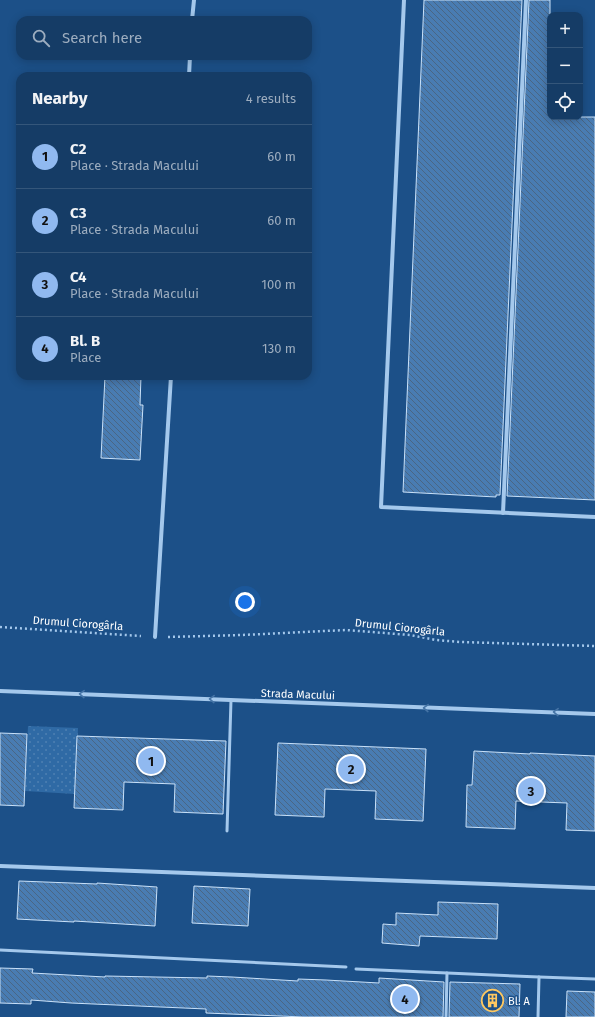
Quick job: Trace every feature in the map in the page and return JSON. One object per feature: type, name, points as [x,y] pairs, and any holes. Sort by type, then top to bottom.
[{"type":"street","points":[[192,16],[194,0]]},
{"type":"street","points":[[404,0],[381,507],[595,517]]},
{"type":"street","points":[[504,512],[526,0]]},
{"type":"street","points":[[189,72],[190,60]]},
{"type":"street","points":[[155,637],[171,380]]},
{"type":"street","name":"Strada Macului","points":[[0,691],[595,714]]},
{"type":"street","points":[[0,866],[595,888]]},
{"type":"lane","points":[[227,831],[231,700]]},
{"type":"lane","points":[[0,950],[346,966]]},
{"type":"lane","points":[[356,969],[595,979]]},
{"type":"lane","points":[[446,1017],[447,973]]},
{"type":"lane","points":[[538,1017],[539,977]]},
{"type":"path","name":"Drumul Ciorogârla","points":[[0,627],[155,637],[346,630],[410,635],[436,640],[460,642],[595,646]]},
{"type":"shaded area","points":[[28,726],[78,728],[75,794],[25,791]]},
{"type":"building","points":[[424,0],[522,0],[500,495],[496,495],[496,497],[403,492]]},
{"type":"building","points":[[529,0],[550,0],[550,12],[547,12],[547,120],[583,120],[583,117],[595,117],[595,500],[507,496]]},
{"type":"building","points":[[105,380],[141,380],[140,405],[143,405],[140,460],[101,458]]},
{"type":"building","points":[[0,733],[27,734],[24,806],[0,805]]},
{"type":"building","points":[[77,736],[226,741],[223,814],[174,812],[175,784],[124,782],[123,810],[74,808]]},
{"type":"building","points":[[278,743],[426,749],[423,821],[375,819],[376,791],[325,789],[324,817],[275,815]]},
{"type":"building","points":[[474,751],[595,756],[595,831],[566,830],[567,803],[516,801],[515,829],[466,827],[467,785],[472,785]]},
{"type":"building","points":[[19,881],[97,883],[157,887],[155,926],[17,919]]},
{"type":"building","points":[[194,886],[250,889],[248,926],[192,923]]},
{"type":"building","points":[[438,902],[498,904],[497,939],[420,936],[419,946],[382,943],[383,924],[396,925],[396,913],[438,915]]},
{"type":"building","points":[[0,968],[33,969],[32,973],[105,977],[207,978],[207,976],[298,981],[298,979],[379,983],[379,978],[444,982],[443,1017],[304,1017],[206,1013],[206,1009],[31,1000],[31,1004],[0,1003]]},
{"type":"building","name":"Bl. A","points":[[450,982],[520,984],[519,1017],[449,1017]]},
{"type":"building","points":[[567,991],[595,992],[595,1017],[566,1017]]},
{"type":"place","name":"C2","points":[[151,761]]},
{"type":"place","name":"C3","points":[[351,769]]},
{"type":"place","name":"C4","points":[[531,791]]},
{"type":"place","name":"Bl. B","points":[[405,999]]},
{"type":"place","name":"Bl. A","points":[[492,1001]]}]
